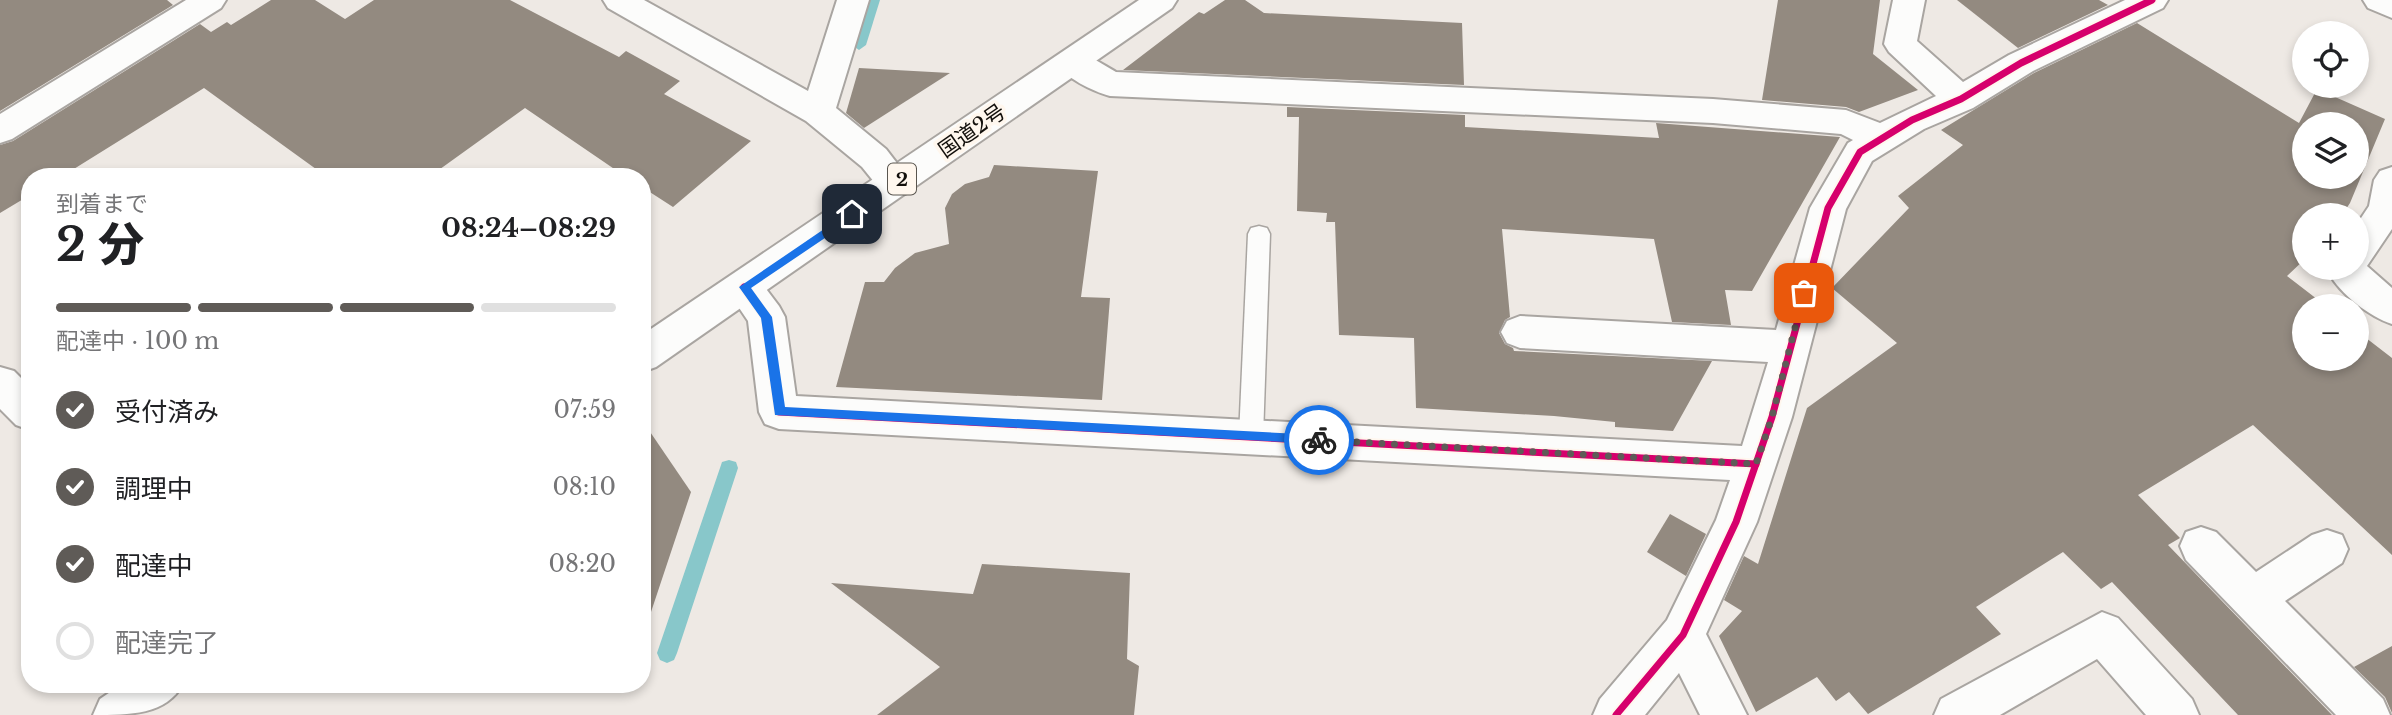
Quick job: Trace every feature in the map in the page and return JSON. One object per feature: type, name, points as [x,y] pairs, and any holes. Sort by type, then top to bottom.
[{"type":"main road","points":[[0,130],[211,0]]},
{"type":"main road","points":[[620,0],[818,112],[874,159],[895,184]]},
{"type":"main road","points":[[818,112],[853,0]]},
{"type":"main road","name":"国道2号","points":[[651,350],[1161,0]]},
{"type":"main road","points":[[1909,0],[1900,44],[1961,99]]},
{"type":"main road","points":[[1616,715],[1683,635],[1736,522],[1772,417],[1828,208],[1860,152],[1912,120],[1961,99],[2021,63],[2152,0]]},
{"type":"main road","points":[[2379,0],[2392,6]]},
{"type":"main road","points":[[1072,62],[1110,84],[1713,111],[1846,122],[1882,138]]},
{"type":"main road","points":[[2369,236],[2386,208],[2392,180]]},
{"type":"main road","points":[[2356,280],[2392,309]]},
{"type":"main road","points":[[744,287],[766,317],[779,412],[1756,464]]},
{"type":"main road","points":[[1520,332],[1790,347]]},
{"type":"main road","points":[[0,383],[21,404]]},
{"type":"main road","points":[[2201,546],[2367,715]]},
{"type":"main road","points":[[2253,598],[2327,550]]},
{"type":"main road","points":[[1957,715],[2102,632],[2176,715]]},
{"type":"main road","points":[[1683,635],[1724,715]]},
{"type":"main road","points":[[116,715],[148,693]]},
{"type":"lane","points":[[1251,437],[1259,234]]},
{"type":"building","points":[[0,0],[167,0],[173,5],[0,111]]},
{"type":"building","points":[[271,0],[315,0],[345,19],[374,0],[510,0],[619,57],[626,51],[680,81],[664,94],[751,141],[673,207],[651,193],[651,168],[613,168],[525,108],[442,168],[315,168],[204,88],[75,168],[21,168],[21,200],[0,213],[0,145],[13,141],[200,24],[211,32],[227,22],[231,25]]},
{"type":"building","points":[[1225,0],[1245,0],[1264,13],[1462,23],[1464,85],[1123,70],[1199,12],[1204,14]]},
{"type":"building","points":[[1778,0],[1880,0],[1873,54],[1918,90],[1859,112],[1846,107],[1762,100]]},
{"type":"building","points":[[1957,0],[2099,0],[2108,5],[2018,48]]},
{"type":"building","points":[[2137,23],[2292,119],[2292,189],[2356,189],[2350,203],[2292,203],[2292,271],[2287,276],[2310,294],[2292,294],[2292,371],[2369,371],[2369,340],[2392,358],[2392,555],[2253,425],[2138,495],[2180,538],[2168,545],[2332,715],[2238,715],[2112,582],[2101,589],[2063,552],[1976,607],[2001,634],[1868,714],[1849,692],[1836,701],[1817,677],[1756,712],[1719,636],[1742,611],[1724,600],[1744,556],[1758,564],[1807,408],[1897,343],[1832,288],[1909,208],[1898,196],[1963,145],[1941,130],[2034,73]]},
{"type":"building","points":[[859,68],[950,73],[864,128],[846,113]]},
{"type":"building","points":[[2312,98],[2337,98],[2385,119],[2369,157],[2369,112],[2305,112]]},
{"type":"building","points":[[1287,107],[1465,115],[1465,127],[1659,138],[1656,123],[1840,137],[1752,291],[1725,290],[1731,325],[1672,322],[1654,239],[1502,229],[1510,317],[1505,320],[1499,333],[1505,344],[1514,351],[1712,361],[1673,431],[1615,427],[1615,422],[1554,416],[1416,408],[1414,338],[1339,335],[1335,222],[1326,222],[1327,213],[1297,211],[1299,117],[1287,117]]},
{"type":"building","points":[[994,165],[1098,171],[1081,297],[1110,298],[1102,400],[836,387],[865,282],[884,282],[895,268],[915,253],[949,244],[945,208],[952,194],[965,184],[989,177]]},
{"type":"building","points":[[651,433],[691,492],[651,612]]},
{"type":"building","points":[[1670,514],[1706,534],[1686,576],[1647,552]]},
{"type":"building","points":[[982,564],[1130,573],[1127,659],[1139,666],[1134,715],[877,715],[940,667],[831,583],[973,594]]},
{"type":"building","points":[[2392,646],[2392,713],[2385,697],[2354,667]]},
{"type":"waterway","points":[[859,45],[873,0]]},
{"type":"waterway","points":[[667,653],[729,468]]},
{"type":"cycle path","points":[[1616,715],[1683,635],[1736,522],[1772,417],[1828,208],[1860,152],[1912,120],[1961,99],[2021,63],[2152,0]]},
{"type":"cycle path","points":[[744,287],[766,317],[779,412],[1756,464]]},
{"type":"way so far","points":[[1319,440],[1756,464],[1772,417],[1804,293]]},
{"type":"route","points":[[852,214],[744,287],[766,317],[779,412],[1319,440]]}]
